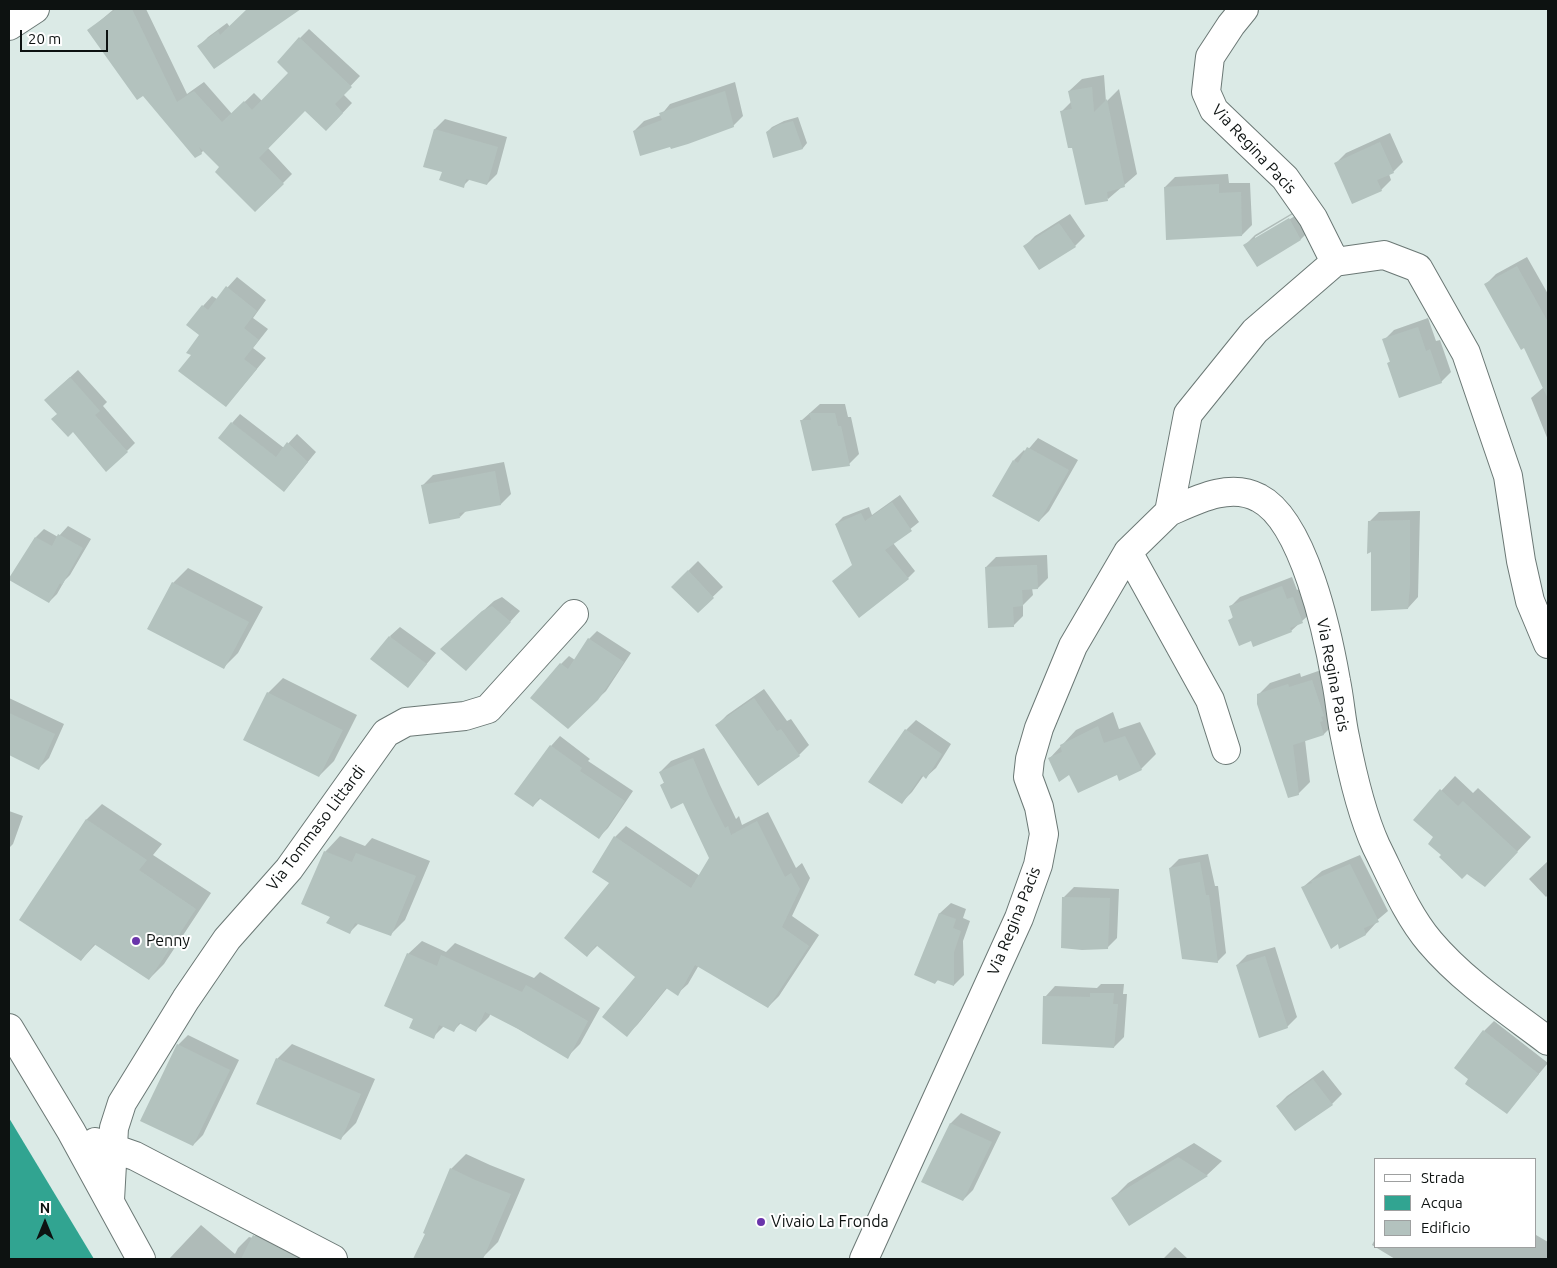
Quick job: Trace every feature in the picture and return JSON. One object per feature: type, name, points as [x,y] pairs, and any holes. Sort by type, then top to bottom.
[{"type":"street","points":[[9,26],[35,9]]},
{"type":"street","name":"Via Regina Pacis","points":[[1244,9],[1210,57],[1206,92],[1214,110],[1285,178],[1313,218],[1335,262]]},
{"type":"street","points":[[1169,512],[1188,414],[1256,331],[1335,262],[1384,255],[1418,268],[1466,353],[1508,476],[1521,561],[1530,601],[1548,644]]},
{"type":"street","name":"Via Regina Pacis","points":[[864,1259],[1019,918],[1038,865],[1044,834],[1039,807],[1028,778],[1030,759],[1039,728],[1073,646],[1128,552],[1169,512],[1202,498],[1222,493],[1241,492],[1258,497],[1271,505],[1282,519],[1294,538],[1319,608],[1336,682],[1345,736],[1365,815],[1375,844],[1406,906],[1428,940],[1449,962],[1548,1041]]},
{"type":"street","points":[[1128,552],[1210,700],[1226,750]]},
{"type":"street","name":"Via Tommaso Littardi","points":[[110,1200],[114,1128],[122,1103],[186,999],[227,939],[289,869],[386,733],[406,722],[465,716],[488,709],[574,614]]},
{"type":"street","points":[[9,1028],[71,1131],[142,1259]]},
{"type":"street","points":[[71,1131],[95,1142],[136,1156],[333,1259]]},
{"type":"water","points":[[9,1118],[94,1259],[9,1259]]},
{"type":"building","points":[[116,9],[132,9],[177,102],[194,91],[222,122],[244,101],[252,110],[288,73],[277,62],[299,37],[352,87],[335,104],[343,113],[326,131],[305,111],[259,158],[284,184],[255,212],[215,172],[219,167],[199,147],[202,154],[195,158],[143,96],[137,100],[87,30]]},
{"type":"building","points":[[247,9],[301,9],[214,69],[197,46],[218,31],[220,35]]},
{"type":"building","points":[[1092,87],[1094,112],[1107,99],[1125,187],[1107,192],[1108,201],[1085,205],[1072,148],[1068,148],[1060,111],[1072,109],[1068,91]]},
{"type":"building","points":[[725,91],[734,127],[688,144],[640,156],[633,131],[662,120],[659,113]]},
{"type":"building","points":[[793,121],[803,149],[773,158],[766,132],[778,125]]},
{"type":"building","points":[[434,129],[498,147],[487,185],[466,179],[464,188],[439,180],[442,172],[423,167]]},
{"type":"building","points":[[1380,142],[1394,173],[1377,180],[1382,191],[1352,204],[1334,163]]},
{"type":"building","points":[[1219,184],[1219,193],[1241,192],[1242,236],[1166,240],[1164,187]]},
{"type":"building","points":[[1289,218],[1301,240],[1257,267],[1243,245]]},
{"type":"building","points":[[1059,223],[1076,247],[1039,270],[1023,246]]},
{"type":"building","points":[[1517,266],[1548,322],[1548,399],[1524,348],[1521,350],[1484,284]]},
{"type":"building","points":[[226,286],[257,311],[244,328],[259,340],[244,359],[257,369],[226,407],[178,371],[191,355],[186,353],[199,335],[186,325],[202,305],[208,310]]},
{"type":"building","points":[[1418,327],[1426,351],[1430,349],[1442,383],[1399,398],[1387,363],[1390,362],[1382,339]]},
{"type":"building","points":[[70,377],[100,411],[95,415],[128,452],[106,472],[73,432],[68,437],[51,419],[57,414],[44,400]]},
{"type":"building","points":[[809,413],[835,413],[838,426],[841,426],[850,466],[812,471],[800,420],[811,420]]},
{"type":"building","points":[[231,422],[276,457],[287,442],[308,462],[284,492],[218,438]]},
{"type":"building","points":[[1027,447],[1069,470],[1039,522],[992,496],[1013,460],[1018,463]]},
{"type":"building","points":[[495,471],[501,505],[459,513],[460,518],[429,524],[421,485]]},
{"type":"building","points":[[892,502],[912,531],[885,550],[909,579],[859,618],[832,581],[852,565],[835,524],[861,513],[865,521]]},
{"type":"building","points":[[1410,520],[1408,609],[1371,611],[1371,552],[1367,554],[1368,521]]},
{"type":"building","points":[[58,534],[83,548],[62,585],[60,583],[49,603],[9,580],[9,578],[35,537],[52,546]]},
{"type":"building","points":[[1037,565],[1038,589],[1022,590],[1023,606],[1013,607],[1014,627],[988,628],[985,567]]},
{"type":"building","points":[[688,570],[714,598],[698,613],[671,587]]},
{"type":"building","points":[[172,582],[249,622],[224,669],[147,629]]},
{"type":"building","points":[[1282,586],[1287,599],[1293,597],[1303,623],[1290,628],[1292,632],[1253,647],[1251,641],[1239,646],[1228,620],[1233,618],[1229,606]]},
{"type":"building","points":[[492,606],[511,622],[466,671],[440,649],[482,611]]},
{"type":"building","points":[[389,636],[427,664],[408,688],[370,659]]},
{"type":"building","points":[[588,638],[624,662],[598,700],[568,729],[530,698],[560,663],[568,669]]},
{"type":"building","points":[[1312,680],[1324,716],[1321,717],[1323,721],[1320,722],[1324,735],[1293,745],[1299,795],[1288,798],[1257,704],[1257,694],[1288,684],[1289,687]]},
{"type":"building","points":[[267,692],[343,730],[319,777],[243,740]]},
{"type":"building","points":[[754,698],[777,731],[781,729],[800,756],[758,786],[715,725]]},
{"type":"building","points":[[9,713],[55,734],[39,770],[9,755]]},
{"type":"building","points":[[1098,726],[1104,743],[1125,736],[1142,770],[1119,781],[1117,775],[1078,793],[1069,775],[1059,782],[1048,758],[1062,752],[1060,745]]},
{"type":"building","points":[[905,729],[942,754],[926,779],[922,775],[902,804],[868,782]]},
{"type":"building","points":[[550,745],[582,768],[580,771],[625,801],[599,839],[539,798],[533,807],[514,794]]},
{"type":"building","points":[[693,758],[725,828],[728,826],[731,835],[757,821],[785,877],[791,873],[800,889],[782,927],[809,946],[768,1008],[695,965],[678,996],[666,988],[627,1037],[602,1017],[635,977],[596,945],[587,957],[564,938],[609,883],[592,872],[614,836],[691,888],[709,858],[683,803],[671,809],[660,785],[664,783],[659,772]]},
{"type":"building","points":[[1440,789],[1458,806],[1463,801],[1518,852],[1485,887],[1467,874],[1462,879],[1439,857],[1441,855],[1428,844],[1433,837],[1413,820]]},
{"type":"building","points":[[86,819],[147,860],[139,870],[196,909],[149,980],[94,944],[81,961],[19,920]]},
{"type":"building","points":[[324,851],[352,862],[356,853],[416,876],[391,936],[355,923],[350,934],[326,923],[330,917],[301,904]]},
{"type":"building","points":[[1200,862],[1206,895],[1209,895],[1218,963],[1182,959],[1169,868]]},
{"type":"building","points":[[1350,864],[1379,922],[1364,928],[1366,935],[1339,949],[1338,944],[1331,949],[1301,887]]},
{"type":"building","points":[[1062,897],[1110,898],[1108,949],[1082,950],[1061,948]]},
{"type":"building","points":[[939,913],[956,919],[953,928],[961,931],[954,952],[954,986],[937,980],[935,984],[914,975]]},
{"type":"building","points":[[407,953],[437,966],[441,955],[522,992],[526,985],[588,1021],[568,1059],[485,1012],[476,1032],[459,1023],[454,1032],[439,1025],[434,1039],[409,1028],[413,1019],[384,1006]]},
{"type":"building","points":[[1265,956],[1288,1028],[1259,1038],[1236,965]]},
{"type":"building","points":[[1090,993],[1114,993],[1113,1004],[1118,1004],[1114,1048],[1042,1044],[1043,996],[1090,997]]},
{"type":"building","points":[[1483,1030],[1539,1074],[1507,1114],[1465,1084],[1468,1079],[1454,1068]]},
{"type":"building","points":[[177,1044],[230,1070],[193,1146],[140,1121]]},
{"type":"building","points":[[276,1058],[361,1094],[341,1140],[256,1104]]},
{"type":"building","points":[[1313,1079],[1333,1105],[1295,1131],[1276,1106]]},
{"type":"building","points":[[950,1123],[992,1142],[963,1201],[921,1182]]},
{"type":"building","points":[[1178,1157],[1208,1176],[1129,1226],[1111,1198]]},
{"type":"building","points":[[450,1168],[511,1194],[483,1259],[413,1259],[425,1234],[423,1233]]},
{"type":"building","points":[[253,1235],[300,1259],[241,1259]]},
{"type":"place","name":"Penny","points":[[136,941]]},
{"type":"place","name":"Vivaio La Fronda","points":[[761,1222]]}]
